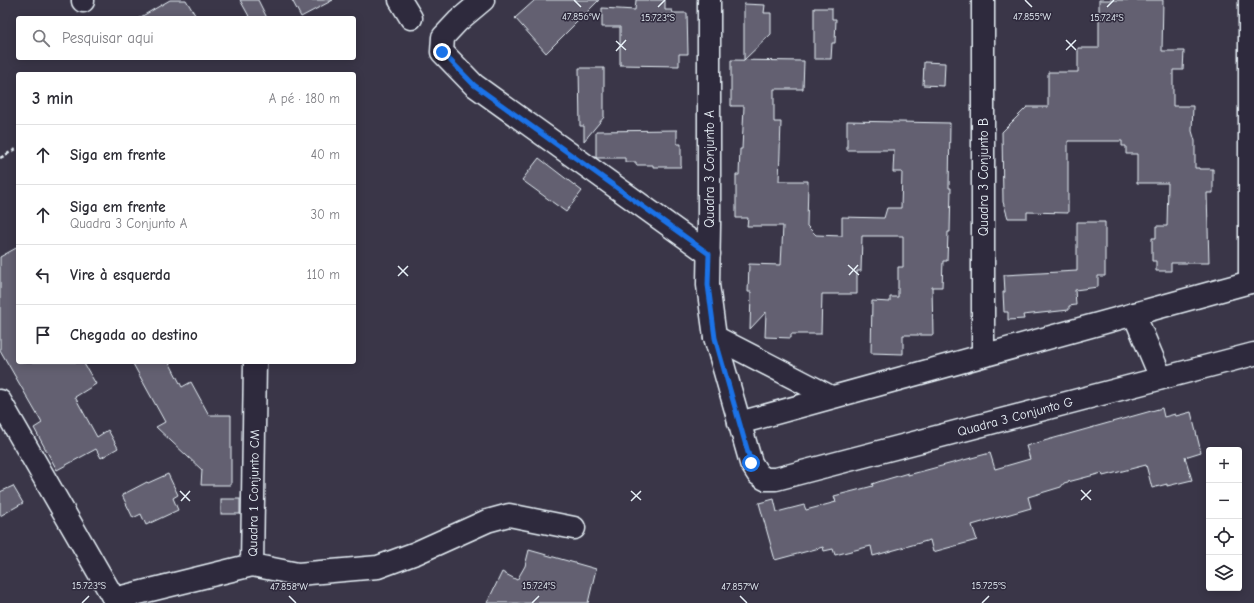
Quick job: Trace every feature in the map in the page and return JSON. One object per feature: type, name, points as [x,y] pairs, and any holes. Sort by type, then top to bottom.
[{"type":"street","points":[[483,0],[443,36],[442,52],[474,85],[709,254]]},
{"type":"street","name":"Quadra 3 Conjunto A","points":[[709,0],[708,285],[715,338],[751,463],[758,474],[765,479],[776,479]]},
{"type":"street","name":"Quadra 3 Conjunto B","points":[[982,0],[983,355]]},
{"type":"street","points":[[739,423],[1252,281],[1250,0]]},
{"type":"street","points":[[1134,314],[1161,378]]},
{"type":"street","points":[[715,338],[831,397]]},
{"type":"street","name":"Quadra 3 Conjunto G","points":[[776,479],[1254,354]]},
{"type":"street","name":"Quadra 1 Conjunto CM","points":[[0,401],[106,601],[252,565],[254,364]]},
{"type":"street","points":[[252,565],[298,574],[378,567],[416,553],[487,521],[509,515],[574,528]]},
{"type":"path","points":[[0,158],[16,149]]},
{"type":"building","points":[[170,0],[186,0],[196,16],[142,16]]},
{"type":"building","points":[[240,0],[258,0],[266,16],[249,16]]},
{"type":"building","points":[[292,0],[333,0],[303,16],[300,16]]},
{"type":"building","points":[[535,0],[599,0],[546,53],[515,18]]},
{"type":"building","points":[[636,0],[665,0],[665,10],[672,10],[673,13],[687,13],[688,54],[679,54],[679,66],[620,65],[620,27],[602,27],[602,8],[635,10]]},
{"type":"building","points":[[1099,0],[1163,0],[1162,51],[1184,51],[1183,70],[1173,70],[1173,106],[1193,106],[1192,131],[1195,141],[1195,168],[1213,169],[1213,193],[1207,193],[1209,263],[1171,263],[1171,271],[1156,271],[1156,261],[1152,261],[1152,238],[1156,238],[1156,226],[1167,226],[1168,183],[1137,183],[1137,154],[1126,154],[1126,146],[1122,146],[1122,141],[1068,141],[1068,213],[1027,212],[1027,218],[1008,218],[1003,202],[1002,132],[1027,107],[1048,107],[1048,72],[1078,72],[1078,48],[1099,48]]},
{"type":"building","points":[[744,4],[765,5],[764,13],[771,13],[771,34],[744,60]]},
{"type":"building","points":[[814,8],[832,8],[832,19],[836,19],[835,43],[832,43],[831,59],[814,59]]},
{"type":"building","points":[[731,60],[804,61],[803,89],[774,89],[774,122],[781,122],[779,181],[808,181],[807,226],[816,235],[842,236],[842,217],[884,218],[887,208],[901,208],[902,172],[893,172],[894,150],[847,150],[847,121],[950,123],[950,232],[948,232],[947,261],[943,261],[942,287],[932,287],[933,335],[903,335],[903,354],[871,353],[872,301],[890,302],[890,297],[898,297],[898,267],[903,267],[903,236],[862,236],[861,271],[857,271],[857,294],[822,294],[821,334],[791,334],[791,338],[765,337],[766,312],[750,329],[751,292],[748,292],[749,264],[781,265],[783,226],[747,226],[748,218],[736,218],[736,175],[739,175],[744,106],[731,106]]},
{"type":"building","points":[[924,62],[945,63],[944,86],[923,85]]},
{"type":"building","points":[[579,68],[604,68],[604,117],[584,141],[584,126],[580,126]]},
{"type":"building","points":[[677,130],[677,144],[681,144],[681,167],[653,167],[653,165],[636,165],[636,162],[625,162],[625,158],[596,158],[596,131]]},
{"type":"building","points":[[539,158],[582,191],[566,212],[522,180]]},
{"type":"building","points":[[1077,222],[1105,222],[1105,276],[1098,276],[1098,287],[1075,290],[1076,305],[1069,306],[1069,310],[1023,315],[1024,319],[1008,320],[1008,312],[1004,312],[1004,275],[1077,271]]},
{"type":"building","points":[[16,248],[16,364],[84,364],[96,384],[75,397],[97,437],[108,430],[118,448],[101,458],[96,449],[57,470],[34,428],[42,423],[0,350],[0,257]]},
{"type":"building","points":[[133,364],[170,364],[182,387],[191,382],[209,415],[231,415],[231,485],[201,485],[202,470],[156,427],[165,422]]},
{"type":"building","points":[[1162,408],[1164,417],[1175,414],[1176,416],[1191,412],[1201,452],[1185,457],[1192,480],[1152,488],[1146,465],[1103,476],[1102,473],[1064,483],[1061,487],[1028,497],[1031,508],[972,525],[977,540],[933,552],[930,540],[873,556],[871,546],[835,555],[833,549],[824,551],[823,547],[775,560],[759,503],[774,499],[777,512],[804,505],[806,510],[836,502],[834,496],[873,486],[872,484],[881,481],[990,453],[995,469],[1030,459],[1026,446]]},
{"type":"building","points":[[168,474],[178,495],[173,498],[178,510],[146,525],[141,514],[133,518],[122,495],[147,482],[148,483]]},
{"type":"building","points":[[13,486],[23,503],[0,516],[0,492]]},
{"type":"building","points":[[221,499],[240,499],[240,514],[221,514]]},
{"type":"building","points":[[529,550],[596,569],[588,603],[487,603],[502,572],[517,580],[525,566]]},
{"type":"route","points":[[442,52],[474,85],[709,254],[708,285],[715,338],[751,463]]}]
